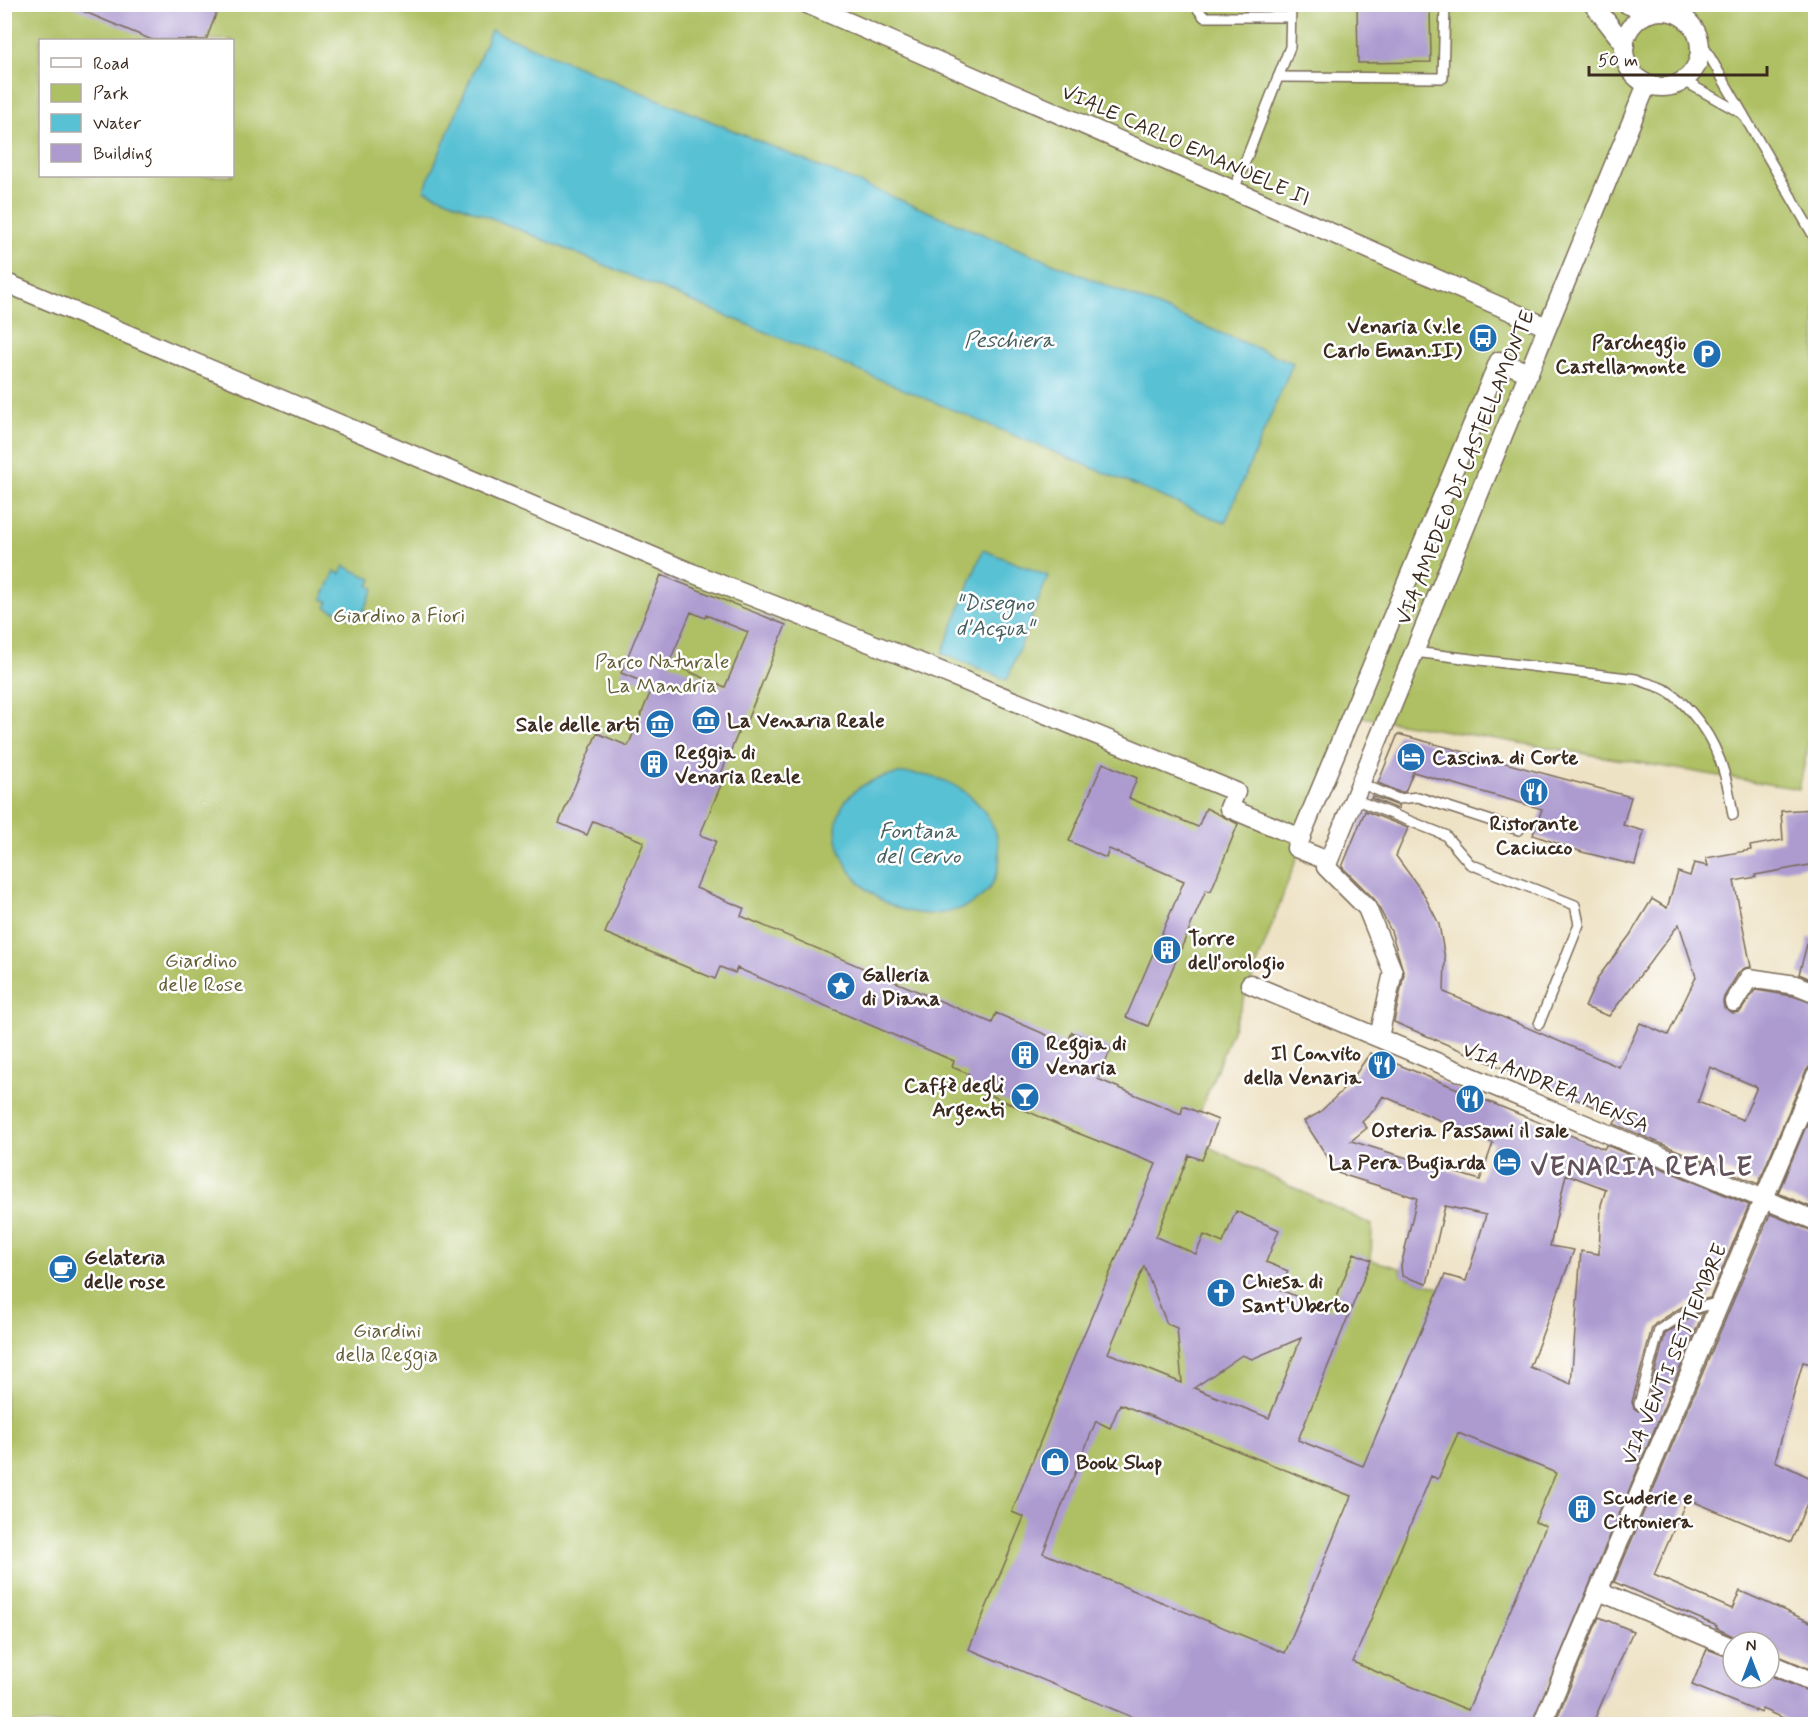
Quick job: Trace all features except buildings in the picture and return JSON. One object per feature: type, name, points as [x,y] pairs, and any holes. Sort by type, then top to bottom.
[{"type":"street","name":"VIALE CARLO EMANUELE II","points":[[807,4],[1547,327]]},
{"type":"street","points":[[1593,4],[1624,45]]},
{"type":"street","points":[[1627,4],[1650,14]]},
{"type":"street","points":[[1673,8],[1684,18],[1693,22],[1701,50],[1692,73],[1684,81],[1666,87],[1647,84],[1637,78],[1629,68],[1624,45],[1627,34],[1640,18],[1650,14],[1673,8]]},
{"type":"street","name":"VIA AMEDEO DI CASTELLAMONTE","points":[[1327,864],[1647,84]]},
{"type":"street","points":[[4,282],[692,573],[916,661],[1236,792],[1229,808],[1301,838]]},
{"type":"street","points":[[1379,1037],[1393,972],[1367,908],[1327,864],[1296,848],[1499,361],[1529,373]]},
{"type":"street","points":[[1734,1002],[1749,978],[1796,985],[1815,993]]},
{"type":"street","name":"VIA ANDREA MENSA","points":[[1250,984],[1815,1221]]},
{"type":"street","name":"VIA VENTI SETTEMBRE","points":[[1542,1725],[1815,1075]]},
{"type":"street","points":[[1599,1591],[1721,1643]]},
{"type":"street","points":[[1781,1668],[1815,1683]]},
{"type":"lane","points":[[1194,4],[1204,17],[1290,17]]},
{"type":"lane","points":[[1234,190],[1290,46],[1290,4]]},
{"type":"lane","points":[[1278,77],[1443,78],[1445,4]]},
{"type":"lane","points":[[1693,22],[1759,144],[1815,240]]},
{"type":"lane","points":[[1684,81],[1745,115]]},
{"type":"lane","points":[[1414,651],[1635,679],[1666,691],[1682,702],[1704,727],[1721,760],[1733,815]]},
{"type":"lane","points":[[1357,791],[1398,799],[1418,797],[1519,830]]},
{"type":"lane","points":[[1357,791],[1445,835],[1470,864],[1575,905],[1579,924],[1539,1024]]},
{"type":"lane","points":[[1640,1404],[1659,1330],[1692,1309],[1720,1302]]},
{"type":"green space","name":"Giardini della Reggia","points":[[5,5],[1815,5],[1816,710],[1799,789],[1350,715],[1190,1138],[1372,1225],[1371,1260],[1400,1268],[1402,1276],[1463,1295],[1491,1352],[1661,1421],[1531,1724],[5,1724]]},
{"type":"water","name":"Peschiera","points":[[491,30],[1293,363],[1225,523],[424,190]]},
{"type":"water","name":"\"Disegno d'Acqua\"","points":[[983,550],[1048,576],[1007,680],[942,653]]},
{"type":"water","points":[[344,566],[372,579],[369,586],[374,588],[361,616],[356,615],[354,619],[326,607],[328,601],[322,599],[335,571],[340,574]]},
{"type":"water","name":"Fontana del Cervo","points":[[906,773],[936,778],[954,785],[974,799],[988,817],[997,837],[1000,857],[996,876],[986,893],[968,906],[943,913],[909,911],[879,898],[856,878],[841,853],[837,826],[845,802],[867,783]]},
{"type":"place","name":"Venaria (v.le Carlo Eman.II)","points":[[1483,338]]},
{"type":"place","name":"Parcheggio Castellamonte","points":[[1707,354]]},
{"type":"place","name":"La Venaria Reale","points":[[706,720]]},
{"type":"place","name":"Sale delle arti","points":[[660,724]]},
{"type":"place","name":"Cascina di Corte","points":[[1411,757]]},
{"type":"place","name":"Reggia di Venaria Reale","points":[[654,764]]},
{"type":"place","name":"Ristorante Caciucco","points":[[1534,792]]},
{"type":"place","name":"Torre dell'orologio","points":[[1167,950]]},
{"type":"place","name":"Galleria di Diana","points":[[841,986]]},
{"type":"place","name":"Reggia di Venaria","points":[[1025,1055]]},
{"type":"place","name":"Il Convito della Venaria","points":[[1382,1065]]},
{"type":"place","name":"Caffè degli Argenti","points":[[1025,1097]]},
{"type":"place","name":"Osteria Passami il sale","points":[[1470,1099]]},
{"type":"place","name":"La Pera Bugiarda","points":[[1507,1162]]},
{"type":"place","name":"Gelateria delle rose","points":[[63,1269]]},
{"type":"place","name":"Chiesa di Sant'Uberto","points":[[1221,1293]]},
{"type":"place","name":"Book Shop","points":[[1055,1462]]},
{"type":"place","name":"Scuderie e Citroniera","points":[[1582,1509]]},
{"type":"district","name":"VENARIA REALE","points":[[1642,1166]]},
{"type":"park label","name":"Giardino a Fiori","points":[[399,615]]},
{"type":"park label","name":"Parco Naturale La Mandria","points":[[662,673]]},
{"type":"park label","name":"Giardino delle Rose","points":[[201,972]]}]
